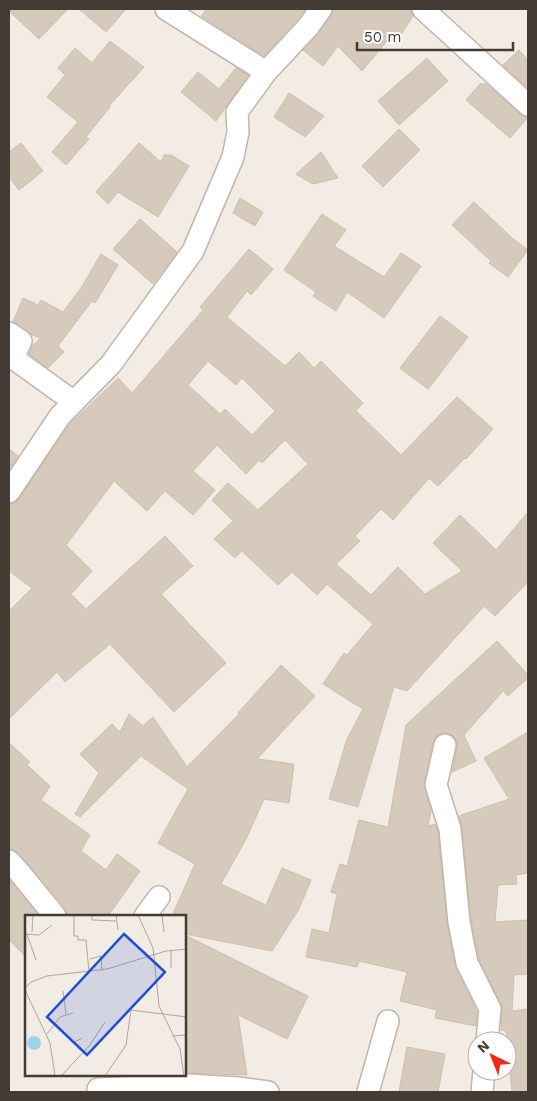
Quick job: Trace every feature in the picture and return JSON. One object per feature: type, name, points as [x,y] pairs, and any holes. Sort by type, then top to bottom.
[{"type":"street","points":[[166,9],[266,72]]},
{"type":"street","points":[[9,492],[60,416],[111,364],[193,250],[233,157],[238,132],[237,112],[266,72],[308,27],[321,9]]},
{"type":"street","points":[[423,9],[528,105]]},
{"type":"street","points":[[9,333],[21,341],[13,358],[74,402]]},
{"type":"street","points":[[445,745],[436,785],[450,828],[459,922],[467,963],[490,1009],[488,1031]]},
{"type":"street","points":[[9,861],[54,915]]},
{"type":"street","points":[[146,915],[159,897]]},
{"type":"street","points":[[368,1092],[388,1022]]},
{"type":"street","points":[[98,1085],[189,1085],[268,1092]]},
{"type":"building","points":[[9,9],[68,9],[39,39]]},
{"type":"building","points":[[79,9],[126,9],[106,32]]},
{"type":"building","points":[[207,9],[306,9],[264,56],[201,16]]},
{"type":"building","points":[[333,9],[411,9],[413,16],[395,44],[388,40],[362,71],[338,46],[323,66],[303,50],[318,34],[331,16]]},
{"type":"building","points":[[110,41],[144,67],[109,106],[86,137],[89,139],[66,165],[52,152],[78,122],[47,97],[65,75],[58,68],[75,48],[92,63]]},
{"type":"building","points":[[519,50],[528,60],[528,88],[503,65]]},
{"type":"building","points":[[427,58],[448,81],[399,125],[378,101]]},
{"type":"building","points":[[236,68],[248,75],[216,121],[181,92],[198,72],[219,89]]},
{"type":"building","points":[[481,83],[483,85],[485,83],[520,114],[528,117],[510,138],[466,100]]},
{"type":"building","points":[[289,93],[324,116],[305,137],[274,117]]},
{"type":"building","points":[[399,129],[420,150],[383,187],[362,166]]},
{"type":"building","points":[[21,143],[43,171],[19,190],[9,177],[9,152]]},
{"type":"building","points":[[139,143],[161,162],[164,155],[171,155],[189,166],[158,217],[118,192],[108,204],[96,192]]},
{"type":"building","points":[[321,152],[338,178],[313,184],[296,174]]},
{"type":"building","points":[[240,198],[263,212],[255,226],[233,213]]},
{"type":"building","points":[[474,202],[512,238],[528,250],[508,277],[489,263],[491,261],[452,225]]},
{"type":"building","points":[[322,214],[346,230],[334,246],[384,277],[401,253],[421,266],[384,318],[347,292],[336,311],[313,296],[316,292],[284,270]]},
{"type":"building","points":[[140,219],[177,252],[153,284],[113,249]]},
{"type":"building","points":[[249,249],[273,269],[251,295],[247,291],[227,317],[285,366],[299,352],[314,368],[321,361],[363,403],[356,411],[401,455],[457,397],[493,429],[438,486],[429,478],[393,520],[381,509],[355,536],[360,541],[336,564],[371,595],[398,567],[425,594],[462,571],[433,543],[460,515],[496,550],[528,512],[528,582],[495,616],[484,606],[407,691],[394,687],[358,807],[329,799],[347,739],[363,709],[323,684],[344,653],[347,655],[373,624],[327,584],[317,595],[292,572],[278,585],[242,551],[235,558],[214,539],[233,521],[212,500],[228,483],[258,510],[308,464],[285,440],[262,463],[259,460],[246,474],[217,445],[193,471],[215,490],[193,515],[165,491],[147,511],[114,481],[66,545],[92,571],[71,594],[86,609],[165,536],[193,566],[161,594],[226,663],[174,712],[110,644],[65,682],[57,672],[9,719],[9,611],[32,588],[9,571],[9,504],[15,503],[19,499],[70,424],[118,378],[132,393],[203,310],[200,307]],"holes":[[[208,361],[236,385],[242,378],[275,411],[252,435],[225,409],[220,414],[188,385]]]},
{"type":"building","points":[[101,254],[118,265],[95,303],[92,301],[58,346],[64,352],[48,368],[29,354],[32,346],[41,338],[32,335],[13,322],[23,298],[38,305],[41,300],[63,312],[81,288]]},
{"type":"building","points":[[440,316],[468,337],[428,389],[400,368]]},
{"type":"building","points":[[9,449],[18,456],[9,470]]},
{"type":"building","points":[[497,641],[528,675],[528,678],[508,696],[503,691],[464,735],[476,761],[452,772],[457,741],[447,733],[441,733],[436,736],[424,783],[431,811],[428,826],[435,824],[438,832],[447,923],[455,965],[477,1011],[476,1026],[435,1018],[437,1010],[400,1001],[407,972],[359,961],[357,967],[306,957],[312,929],[329,933],[337,894],[331,892],[340,864],[347,866],[359,820],[388,827],[406,725]]},
{"type":"building","points":[[281,665],[315,696],[257,759],[294,764],[289,803],[264,799],[246,839],[221,884],[266,905],[282,868],[311,880],[299,909],[272,951],[186,934],[186,915],[172,915],[195,864],[158,843],[188,789],[141,756],[80,817],[75,814],[99,773],[80,754],[112,724],[120,732],[129,714],[143,726],[153,717],[187,767]]},
{"type":"building","points":[[528,732],[528,873],[516,875],[517,884],[498,885],[495,922],[528,920],[528,974],[514,975],[512,1011],[528,1009],[528,1092],[512,1092],[511,1081],[517,1081],[517,1031],[501,1030],[501,1004],[479,959],[471,920],[462,828],[459,816],[509,799],[484,758]]},
{"type":"building","points":[[9,743],[30,762],[27,765],[50,786],[41,800],[90,835],[81,851],[106,870],[117,854],[140,871],[109,915],[67,915],[65,908],[18,852],[9,849]]},
{"type":"building","points":[[9,879],[38,915],[25,915],[25,956],[9,940]]},
{"type":"building","points":[[186,935],[308,996],[287,1039],[238,1015],[247,1075],[186,1073]]},
{"type":"building","points":[[407,1047],[445,1054],[438,1092],[399,1092]]}]
